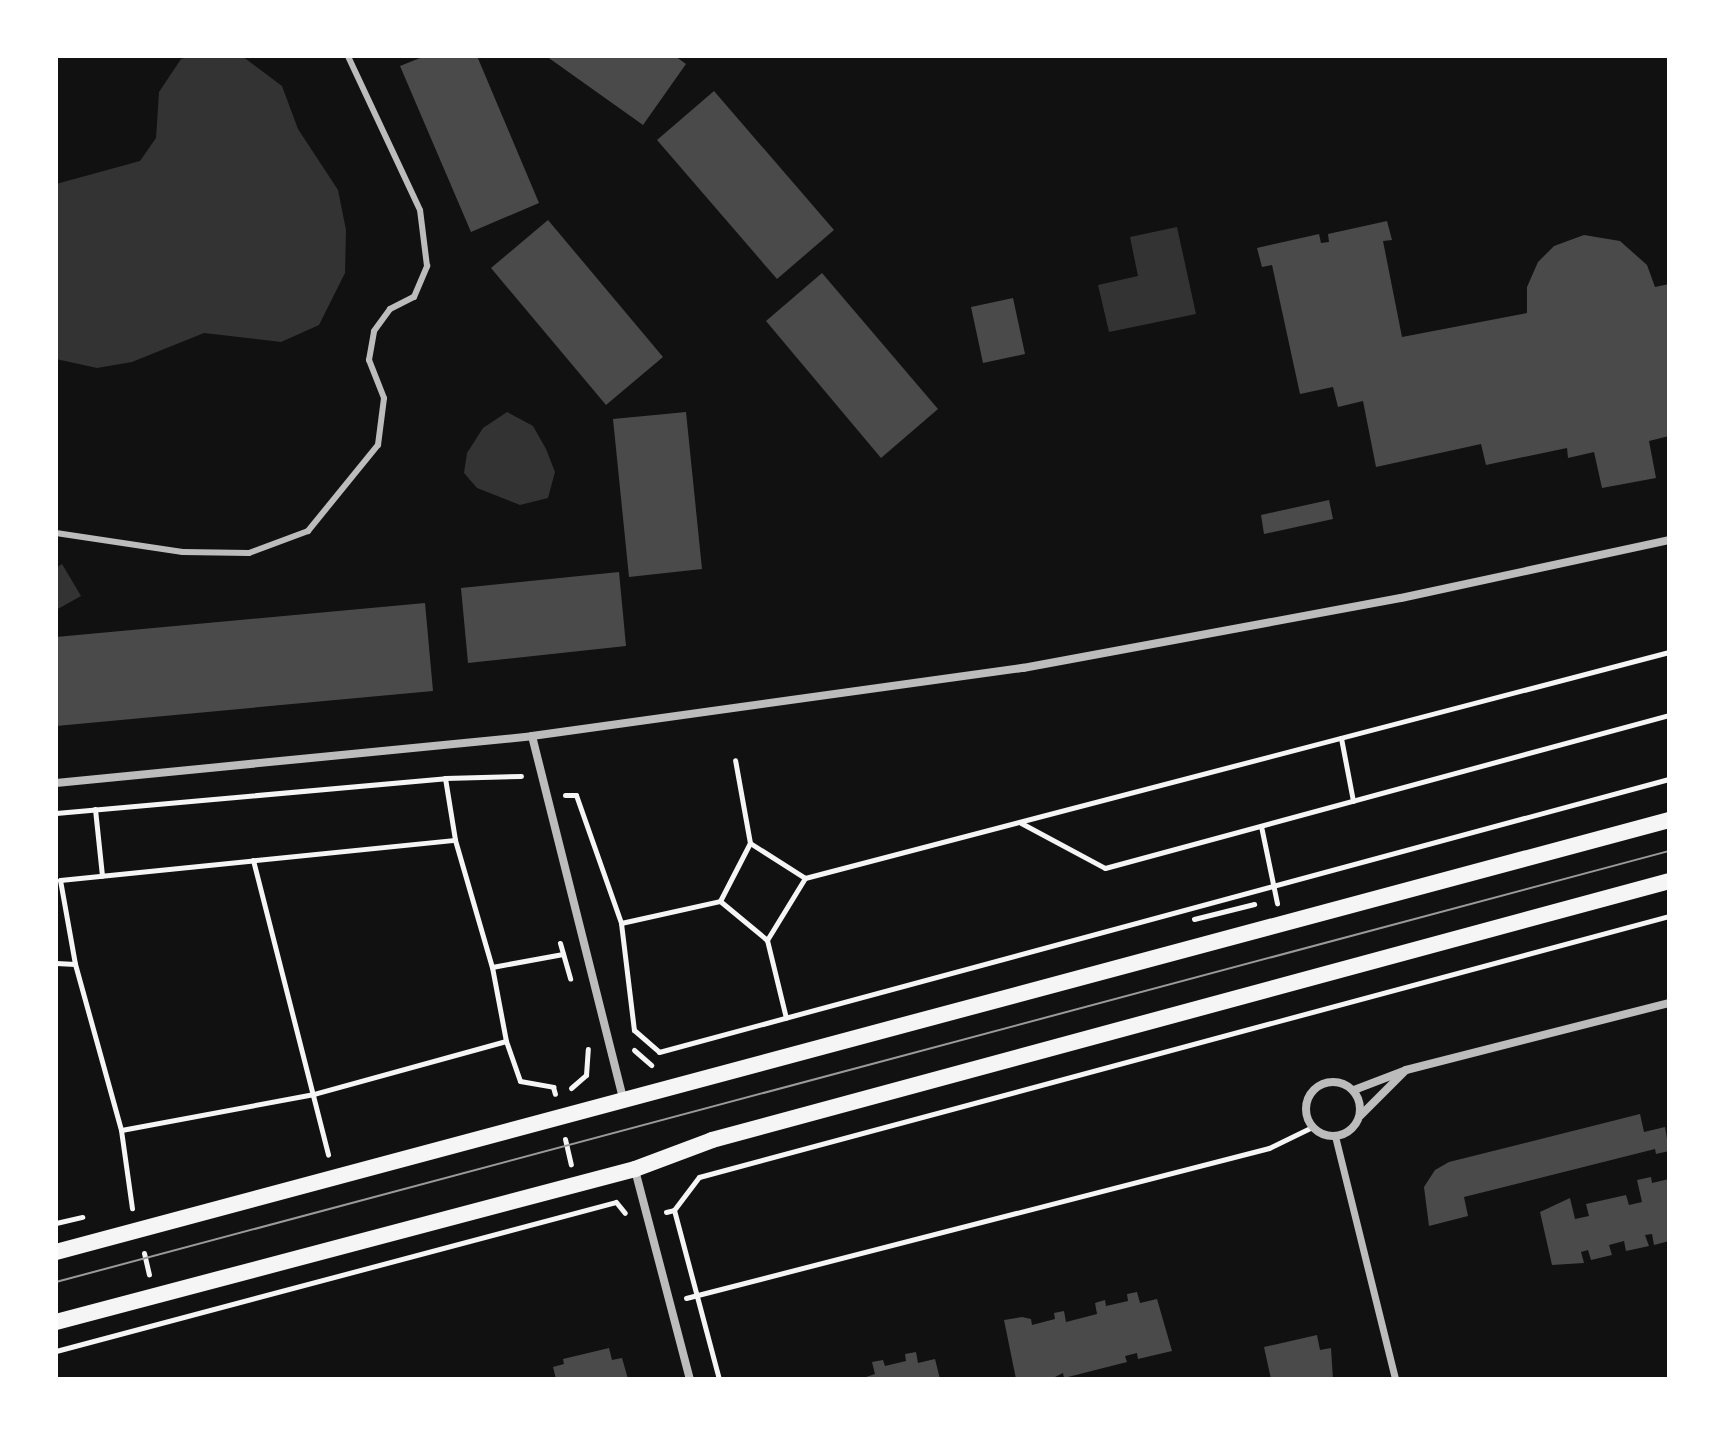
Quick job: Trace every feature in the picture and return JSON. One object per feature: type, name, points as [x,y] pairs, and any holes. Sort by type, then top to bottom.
[{"type":"main road","points":[[56,1252],[623,1097],[800,1055],[1669,820]]},
{"type":"main road","points":[[56,1322],[635,1169],[712,1140],[1669,881]]},
{"type":"street","points":[[56,783],[532,736],[1023,668],[1401,598],[1669,540]]},
{"type":"street","points":[[532,736],[623,1097]]},
{"type":"street","points":[[1406,1070],[1360,1116],[1351,1130],[1335,1136],[1312,1127],[1306,1111],[1315,1088],[1331,1081],[1354,1090],[1406,1070],[1669,1003]]},
{"type":"street","points":[[1354,1090],[1360,1116]]},
{"type":"street","points":[[1335,1136],[1395,1379]]},
{"type":"street","points":[[635,1169],[690,1379]]},
{"type":"lane","points":[[56,533],[183,552],[249,553],[308,531],[378,445],[384,398],[369,360],[374,331],[390,309],[414,297],[427,266],[420,210],[348,56]]},
{"type":"path","points":[[767,940],[805,878],[1669,652]]},
{"type":"path","points":[[1020,822],[1105,868],[1669,715]]},
{"type":"path","points":[[1341,738],[1353,801]]},
{"type":"path","points":[[720,901],[750,843],[735,760]]},
{"type":"path","points":[[56,813],[520,773],[532,802],[547,796],[576,795],[621,923],[634,1030],[659,1052],[1669,779]]},
{"type":"path","points":[[445,778],[455,840],[492,967],[506,1041],[520,1081],[553,1087]]},
{"type":"path","points":[[95,809],[102,876]]},
{"type":"path","points":[[455,840],[60,880],[75,964],[121,1130],[314,1094],[506,1041]]},
{"type":"path","points":[[750,843],[805,878]]},
{"type":"path","points":[[253,860],[328,1155]]},
{"type":"path","points":[[621,923],[720,901]]},
{"type":"path","points":[[720,901],[767,940],[786,1018]]},
{"type":"path","points":[[56,1351],[616,1202],[633,1221],[674,1210],[699,1177],[1669,916]]},
{"type":"path","points":[[492,967],[563,954],[560,939]]},
{"type":"path","points":[[56,963],[75,964]]},
{"type":"path","points":[[670,1302],[1269,1148],[1312,1127]]},
{"type":"path","points":[[674,1210],[719,1379]]},
{"type":"shaded area","points":[[192,56],[242,56],[282,86],[298,129],[338,190],[346,230],[345,273],[319,325],[281,342],[204,333],[132,362],[97,368],[56,359],[56,184],[140,161],[156,138],[159,92],[181,59]]},
{"type":"shaded area","points":[[1177,227],[1196,314],[1109,332],[1098,285],[1138,276],[1130,237]]},
{"type":"shaded area","points":[[507,412],[533,426],[546,449],[555,472],[548,498],[520,505],[477,488],[464,473],[467,453],[483,428]]},
{"type":"shaded area","points":[[62,564],[81,596],[56,610],[56,568]]},
{"type":"building","points":[[425,56],[477,56],[539,203],[471,232],[400,66]]},
{"type":"building","points":[[546,56],[675,56],[686,64],[643,125]]},
{"type":"building","points":[[714,91],[834,230],[777,279],[657,140]]},
{"type":"building","points":[[548,220],[663,357],[606,405],[491,268]]},
{"type":"building","points":[[1387,221],[1392,240],[1383,241],[1402,337],[1527,313],[1527,287],[1538,262],[1554,246],[1584,235],[1620,241],[1647,265],[1655,287],[1669,284],[1669,436],[1649,441],[1656,478],[1602,488],[1594,452],[1568,458],[1567,448],[1486,465],[1481,444],[1376,467],[1363,401],[1338,407],[1333,387],[1300,394],[1272,265],[1262,267],[1257,248],[1319,234],[1321,243],[1329,242],[1328,234]]},
{"type":"building","points":[[822,273],[938,409],[881,458],[766,321]]},
{"type":"building","points":[[1013,298],[1025,354],[983,363],[971,307]]},
{"type":"building","points":[[686,412],[702,569],[629,577],[613,419]]},
{"type":"building","points":[[1329,500],[1333,519],[1264,534],[1261,515]]},
{"type":"building","points":[[619,572],[626,646],[468,663],[461,588]]},
{"type":"building","points":[[425,603],[433,691],[56,726],[56,637]]},
{"type":"building","points":[[1640,1114],[1644,1132],[1665,1127],[1669,1151],[1656,1154],[1655,1149],[1464,1197],[1468,1216],[1429,1226],[1424,1187],[1435,1170],[1449,1162]]},
{"type":"building","points":[[1651,1177],[1652,1183],[1669,1179],[1669,1241],[1654,1245],[1652,1234],[1645,1235],[1649,1246],[1626,1251],[1624,1241],[1609,1245],[1612,1255],[1591,1260],[1588,1250],[1581,1252],[1584,1263],[1552,1265],[1540,1212],[1570,1198],[1575,1219],[1589,1216],[1586,1204],[1626,1195],[1629,1205],[1642,1202],[1637,1180]]},
{"type":"building","points":[[1137,1292],[1140,1303],[1157,1299],[1172,1351],[1138,1359],[1137,1353],[1125,1356],[1127,1362],[1064,1378],[1063,1373],[1051,1379],[1016,1379],[1004,1320],[1022,1317],[1031,1319],[1032,1325],[1055,1319],[1054,1313],[1064,1311],[1066,1322],[1097,1314],[1095,1303],[1105,1300],[1106,1306],[1128,1301],[1127,1294]]},
{"type":"building","points":[[1317,1335],[1320,1350],[1331,1348],[1333,1379],[1271,1379],[1264,1347]]},
{"type":"building","points":[[609,1348],[612,1360],[622,1358],[628,1379],[556,1379],[553,1367],[564,1364],[563,1359]]},
{"type":"building","points":[[916,1352],[918,1363],[935,1359],[940,1379],[860,1379],[875,1374],[872,1362],[883,1360],[885,1366],[906,1361],[905,1354]]},
{"type":"tram line","points":[[56,1282],[1669,851]]}]
